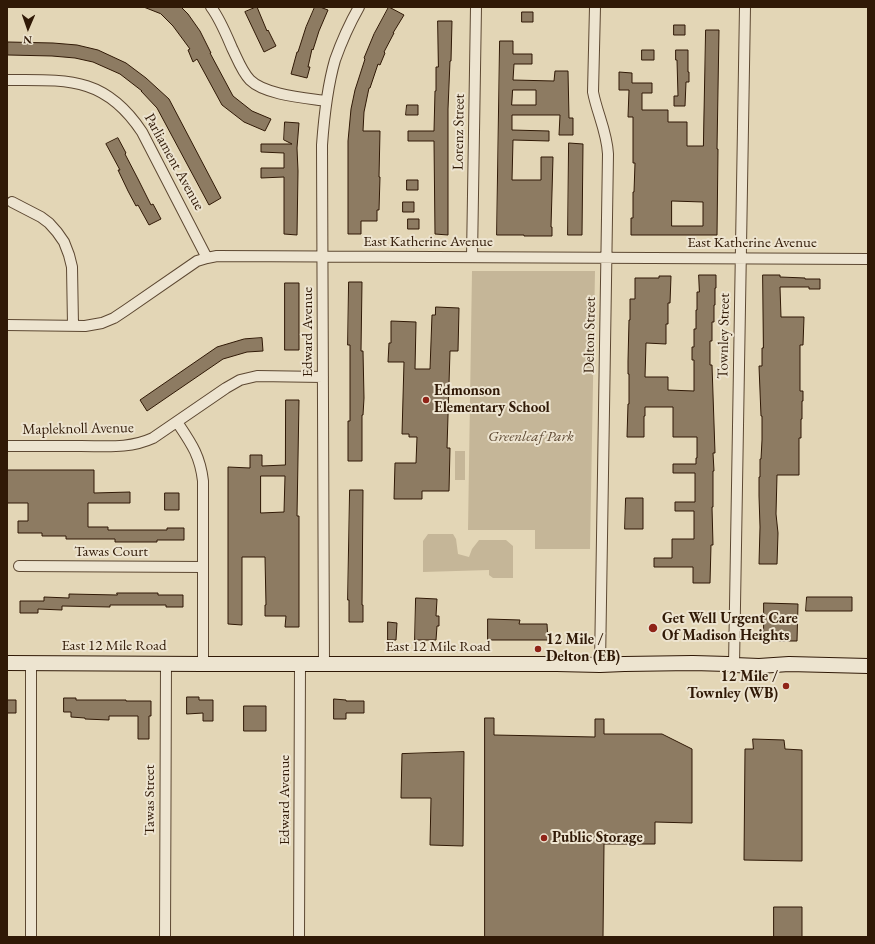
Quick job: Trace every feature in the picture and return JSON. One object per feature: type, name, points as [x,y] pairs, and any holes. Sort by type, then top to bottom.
[{"type":"main road","name":"East 12 Mile Road","points":[[7,663],[600,665],[693,663],[759,666],[789,664],[868,666]]},
{"type":"street","points":[[211,7],[215,11],[243,70],[254,84],[278,93],[326,102]]},
{"type":"street","name":"Edward Avenue","points":[[324,664],[322,145],[326,102],[336,60],[349,26],[359,7]]},
{"type":"street","name":"Lorenz Street","points":[[472,257],[476,7]]},
{"type":"street","name":"Delton Street","points":[[595,7],[593,92],[595,104],[606,136],[608,147],[600,665]]},
{"type":"street","name":"Townley Street","points":[[734,665],[744,7]]},
{"type":"street","name":"Parliament Avenue","points":[[7,80],[74,82],[88,86],[109,96],[127,111],[142,132],[207,258]]},
{"type":"street","points":[[12,202],[41,217],[49,223],[64,242],[72,267],[73,326]]},
{"type":"street","name":"East Katherine Avenue","points":[[7,325],[73,326],[102,324],[114,318],[197,261],[217,256],[868,259]]},
{"type":"street","name":"Mapleknoll Avenue","points":[[7,446],[127,446],[149,440],[240,380],[257,376],[323,377]]},
{"type":"street","points":[[177,422],[195,450],[202,471],[203,664]]},
{"type":"street","name":"Tawas Court","points":[[19,566],[203,567]]},
{"type":"street","points":[[31,663],[31,937]]},
{"type":"street","name":"Tawas Street","points":[[165,937],[166,664]]},
{"type":"street","name":"Edward Avenue","points":[[300,664],[300,937]]},
{"type":"green space","name":"Greenleaf Park","points":[[472,271],[595,271],[590,549],[535,549],[535,530],[468,530]]},
{"type":"green space","points":[[455,451],[465,451],[465,480],[455,480]]},
{"type":"green space","points":[[428,534],[453,534],[456,539],[458,554],[469,557],[472,549],[479,540],[506,540],[513,546],[513,578],[493,578],[489,575],[489,570],[423,572],[423,541]]},
{"type":"building","points":[[144,7],[181,7],[188,14],[200,31],[233,96],[252,111],[271,119],[265,131],[244,122],[222,105],[197,59],[193,62],[188,50],[190,49],[173,26],[161,14]]},
{"type":"building","points":[[257,7],[267,31],[268,30],[276,46],[264,52],[245,12]]},
{"type":"building","points":[[315,7],[328,10],[313,50],[312,49],[307,78],[291,74],[297,52]]},
{"type":"building","points":[[389,7],[404,15],[393,33],[380,65],[378,64],[369,88],[364,112],[363,131],[380,131],[379,210],[377,210],[377,221],[361,221],[361,234],[348,234],[348,141],[351,109],[355,90],[365,59],[364,58],[374,34]]},
{"type":"building","points":[[522,12],[533,12],[533,22],[522,22]]},
{"type":"building","points":[[438,21],[452,21],[448,109],[448,235],[435,234],[434,141],[408,141],[408,131],[434,131],[436,67],[438,67]]},
{"type":"building","points":[[674,25],[685,25],[685,35],[674,35]]},
{"type":"building","points":[[706,30],[719,30],[717,235],[631,235],[635,163],[633,163],[633,117],[628,117],[629,90],[619,90],[619,72],[632,73],[632,83],[652,83],[652,93],[642,93],[642,110],[668,110],[668,122],[687,122],[687,146],[703,146]],"holes":[[[672,201],[703,202],[703,226],[672,226]]]},
{"type":"building","points":[[500,41],[513,41],[513,54],[532,54],[532,64],[514,64],[513,80],[554,81],[555,71],[568,71],[569,118],[573,118],[573,135],[559,135],[560,115],[512,115],[512,130],[549,131],[549,141],[513,140],[512,180],[541,180],[541,157],[553,157],[552,236],[497,235]],"holes":[[[513,90],[536,90],[536,105],[512,105]]]},
{"type":"building","points":[[8,42],[77,45],[98,50],[126,63],[146,78],[169,99],[221,198],[209,205],[157,108],[142,91],[120,74],[93,62],[75,58],[8,55]]},
{"type":"building","points":[[642,50],[654,50],[654,60],[642,60]]},
{"type":"building","points":[[676,50],[688,50],[689,82],[686,82],[685,106],[674,106],[674,96],[678,96]]},
{"type":"building","points":[[407,105],[418,105],[418,115],[406,115]]},
{"type":"building","points":[[285,122],[299,123],[297,148],[297,235],[284,234],[284,177],[261,178],[261,168],[284,168],[284,153],[261,152],[261,144],[292,144],[284,140]]},
{"type":"building","points":[[118,138],[151,205],[153,204],[161,219],[149,225],[128,191],[118,170],[120,170],[106,144]]},
{"type":"building","points":[[569,143],[583,144],[582,235],[568,235]]},
{"type":"building","points":[[407,180],[418,180],[418,190],[407,190]]},
{"type":"building","points":[[403,202],[414,202],[414,212],[403,212]]},
{"type":"building","points":[[408,219],[419,219],[419,229],[408,229]]},
{"type":"building","points":[[699,275],[716,275],[714,322],[712,322],[712,341],[710,341],[715,453],[713,453],[713,545],[711,545],[710,583],[693,583],[693,567],[654,567],[654,558],[672,558],[672,539],[694,539],[694,511],[675,511],[675,502],[695,502],[695,473],[673,473],[673,464],[696,464],[697,437],[673,437],[673,407],[645,407],[644,437],[627,437],[629,404],[628,361],[630,299],[635,299],[635,278],[659,278],[659,276],[671,276],[670,303],[668,303],[668,324],[666,324],[666,344],[646,343],[645,377],[668,377],[668,390],[694,391],[694,360],[692,360],[692,347],[694,347],[694,329],[696,329]]},
{"type":"building","points":[[763,275],[820,279],[820,289],[809,289],[809,287],[780,287],[781,317],[804,317],[803,345],[800,345],[800,391],[803,391],[803,401],[801,438],[799,438],[799,475],[777,475],[777,564],[759,564],[759,477],[762,416],[759,366],[762,366],[763,348]]},
{"type":"building","points":[[349,282],[362,282],[361,351],[363,351],[364,398],[362,415],[362,461],[348,461],[348,421],[350,421],[350,345],[348,345]]},
{"type":"building","points":[[285,283],[299,283],[299,350],[285,350]]},
{"type":"building","points":[[436,307],[459,308],[458,351],[450,351],[447,448],[450,448],[449,491],[422,491],[422,499],[394,499],[395,463],[416,463],[417,437],[409,437],[409,434],[402,434],[404,362],[388,362],[389,343],[391,343],[391,321],[416,322],[415,369],[430,369],[432,315],[435,315]]},
{"type":"building","points":[[262,338],[263,351],[247,352],[223,359],[147,411],[140,400],[217,347],[244,339]]},
{"type":"building","points":[[286,400],[299,400],[297,516],[299,516],[299,627],[285,627],[286,616],[265,616],[265,557],[242,557],[242,625],[228,624],[228,467],[250,468],[250,455],[262,455],[262,466],[285,465]],"holes":[[[261,476],[285,476],[284,512],[261,513]]]},
{"type":"building","points":[[7,470],[94,470],[94,493],[130,492],[130,503],[88,503],[88,527],[108,527],[108,530],[167,530],[167,528],[184,528],[184,540],[157,540],[157,542],[115,542],[115,539],[66,539],[66,536],[42,536],[42,533],[18,533],[18,521],[28,521],[28,503],[7,503]]},
{"type":"building","points":[[350,490],[363,490],[363,622],[349,622]]},
{"type":"building","points":[[165,493],[179,493],[179,510],[165,510]]},
{"type":"building","points":[[626,498],[643,498],[643,529],[625,529]]},
{"type":"building","points":[[117,593],[158,593],[158,595],[183,595],[183,607],[166,607],[166,605],[110,605],[110,607],[62,606],[62,610],[38,609],[38,613],[20,613],[20,601],[44,601],[44,597],[69,598],[69,594],[117,595]]},
{"type":"building","points":[[807,597],[852,597],[852,611],[806,611]]},
{"type":"building","points":[[416,598],[437,599],[436,616],[439,616],[439,626],[437,626],[436,640],[415,640]]},
{"type":"building","points":[[764,603],[798,604],[797,641],[764,641]]},
{"type":"building","points":[[488,619],[520,620],[519,624],[547,624],[548,640],[488,640]]},
{"type":"building","points":[[388,622],[397,623],[396,640],[388,640]]},
{"type":"building","points":[[187,697],[199,697],[199,700],[213,700],[213,721],[203,721],[203,713],[187,714]]},
{"type":"building","points":[[64,698],[76,698],[76,700],[151,701],[151,716],[149,716],[149,739],[138,739],[138,716],[109,716],[109,720],[71,717],[71,712],[64,712]]},
{"type":"building","points":[[334,699],[364,701],[364,713],[346,713],[346,719],[334,719]]},
{"type":"building","points":[[7,700],[16,700],[16,713],[7,713]]},
{"type":"building","points":[[244,706],[266,706],[266,731],[244,731]]},
{"type":"building","points":[[485,718],[494,718],[494,735],[595,737],[595,719],[604,719],[604,734],[662,734],[692,749],[692,823],[655,822],[655,844],[604,844],[603,937],[485,937]]},
{"type":"building","points":[[753,739],[784,740],[785,749],[802,750],[802,861],[744,860],[745,749],[753,749]]},
{"type":"building","points":[[464,752],[463,846],[430,845],[431,798],[401,798],[402,754]]},
{"type":"building","points":[[774,907],[802,907],[802,937],[774,937]]},
{"type":"place","name":"Edmonson Elementary School","points":[[426,400]]},
{"type":"place","name":"Get Well Urgent Care Of Madison Heights","points":[[653,628]]},
{"type":"place","name":"12 Mile / Delton (EB)","points":[[538,649]]},
{"type":"place","name":"12 Mile / Townley (WB)","points":[[786,686]]},
{"type":"place","name":"Public Storage","points":[[544,838]]}]
